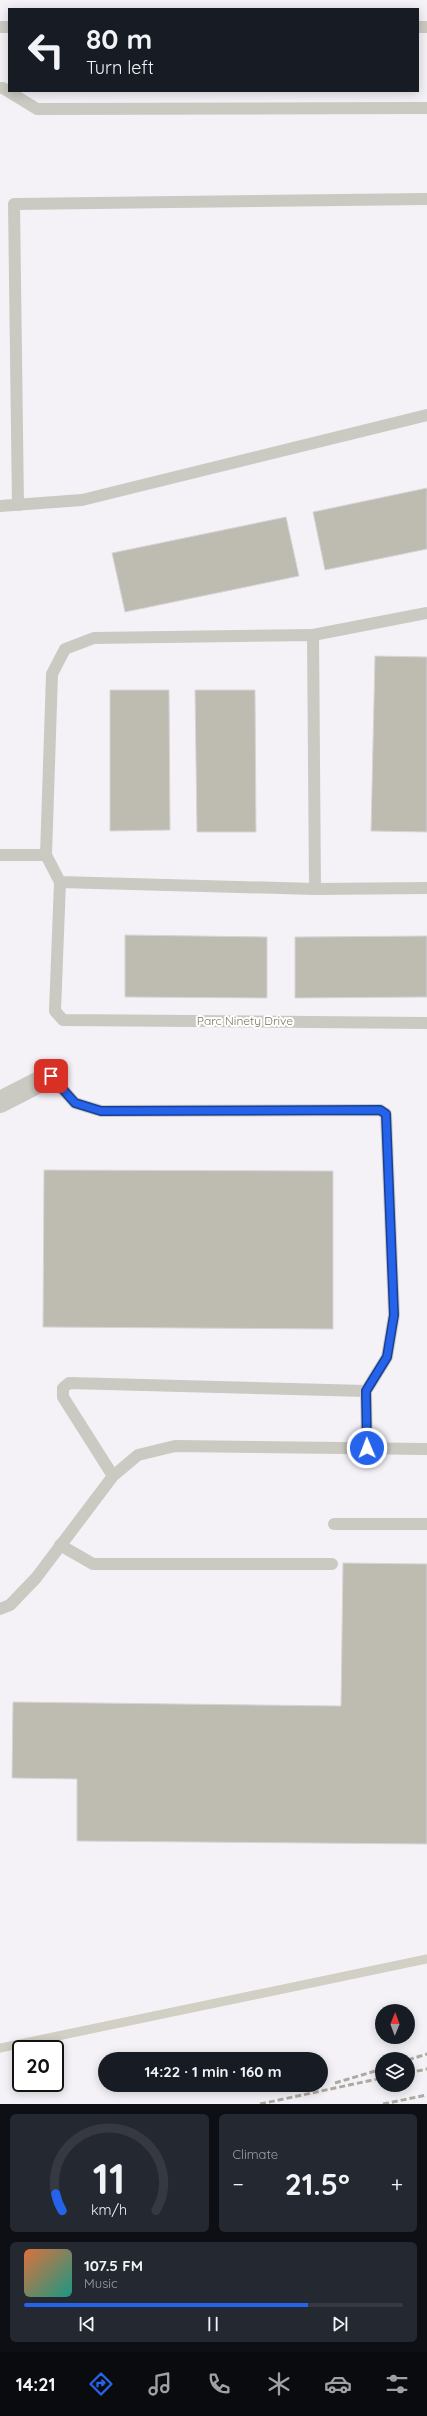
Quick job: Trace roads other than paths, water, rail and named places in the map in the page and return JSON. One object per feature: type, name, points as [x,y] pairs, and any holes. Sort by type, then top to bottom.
[{"type":"street","points":[[0,1102],[51,1076]]},
{"type":"lane","points":[[9,92],[37,109],[427,108]]},
{"type":"lane","points":[[18,505],[14,204],[427,199]]},
{"type":"lane","points":[[0,506],[82,500],[427,415]]},
{"type":"lane","points":[[427,613],[313,635],[94,638],[64,649],[52,674],[46,855],[60,882],[315,889],[427,888]]},
{"type":"lane","points":[[313,635],[315,889]]},
{"type":"lane","points":[[0,855],[46,855]]},
{"type":"lane","name":"Parc Ninety Drive","points":[[60,882],[55,1011],[63,1020],[427,1023]]},
{"type":"lane","points":[[51,1076],[75,1103],[101,1111],[380,1110],[386,1114],[394,1315],[387,1357],[366,1391],[367,1448]]},
{"type":"lane","points":[[113,1476],[63,1397],[63,1388],[69,1383],[366,1391]]},
{"type":"lane","points":[[0,1609],[10,1605],[36,1578],[113,1476],[138,1455],[175,1446],[427,1449]]},
{"type":"lane","points":[[334,1524],[427,1524]]},
{"type":"lane","points":[[60,1545],[93,1564],[332,1564]]},
{"type":"waterway","points":[[0,2048],[427,1959]]},
{"type":"railway","points":[[415,2058],[427,2054]]},
{"type":"railway","points":[[415,2072],[427,2069]]},
{"type":"railway","points":[[335,2083],[375,2071]]},
{"type":"railway","points":[[260,2104],[375,2079]]},
{"type":"railway","points":[[383,2104],[427,2095]]}]
